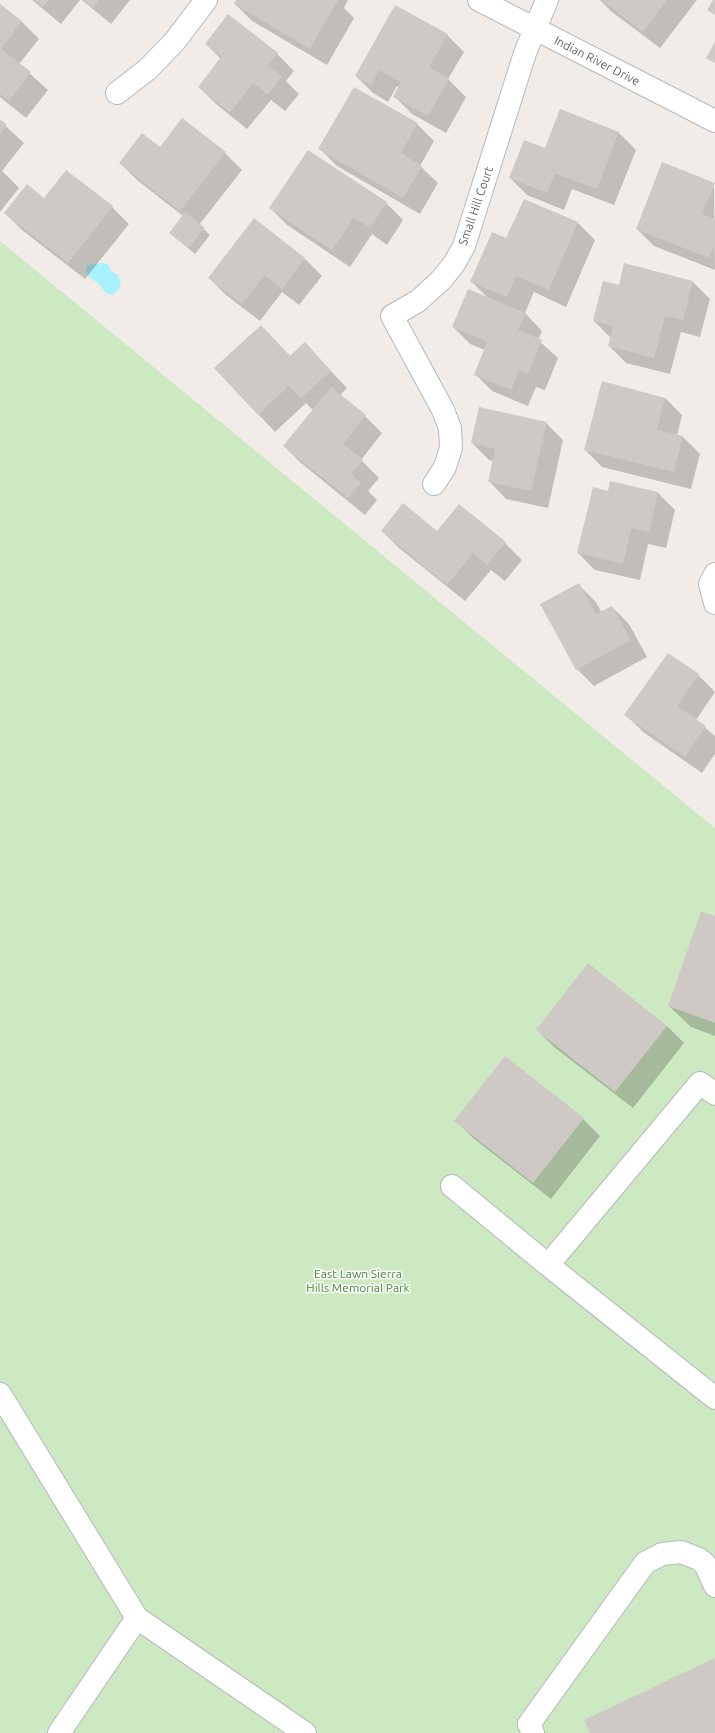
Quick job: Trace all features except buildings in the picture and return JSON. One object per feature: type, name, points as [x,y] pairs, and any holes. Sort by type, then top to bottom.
[{"type":"street","points":[[117,93],[148,69],[175,41],[206,0]]},
{"type":"street","name":"Indian River Drive","points":[[479,0],[715,121]]},
{"type":"street","points":[[535,29],[547,0]]},
{"type":"street","name":"Small Hill Court","points":[[434,484],[445,467],[450,448],[450,428],[443,410],[392,316],[418,301],[441,280],[454,264],[464,246],[525,53],[535,29]]},
{"type":"street","points":[[715,574],[710,584],[715,603]]},
{"type":"street","points":[[548,1265],[700,1083],[715,1094]]},
{"type":"street","points":[[452,1186],[548,1265],[715,1398]]},
{"type":"street","points":[[0,1394],[137,1618],[305,1733]]},
{"type":"street","points":[[528,1730],[645,1563],[662,1554],[681,1552],[699,1559],[705,1564],[715,1586]]},
{"type":"street","points":[[59,1733],[137,1618]]},
{"type":"green space","name":"East Lawn Sierra Hills Memorial Park","points":[[0,241],[715,828],[715,1733],[0,1733]]},
{"type":"water","points":[[103,263],[108,264],[111,271],[117,274],[121,282],[119,289],[113,295],[106,293],[99,284],[88,276],[86,270],[87,265]]}]
